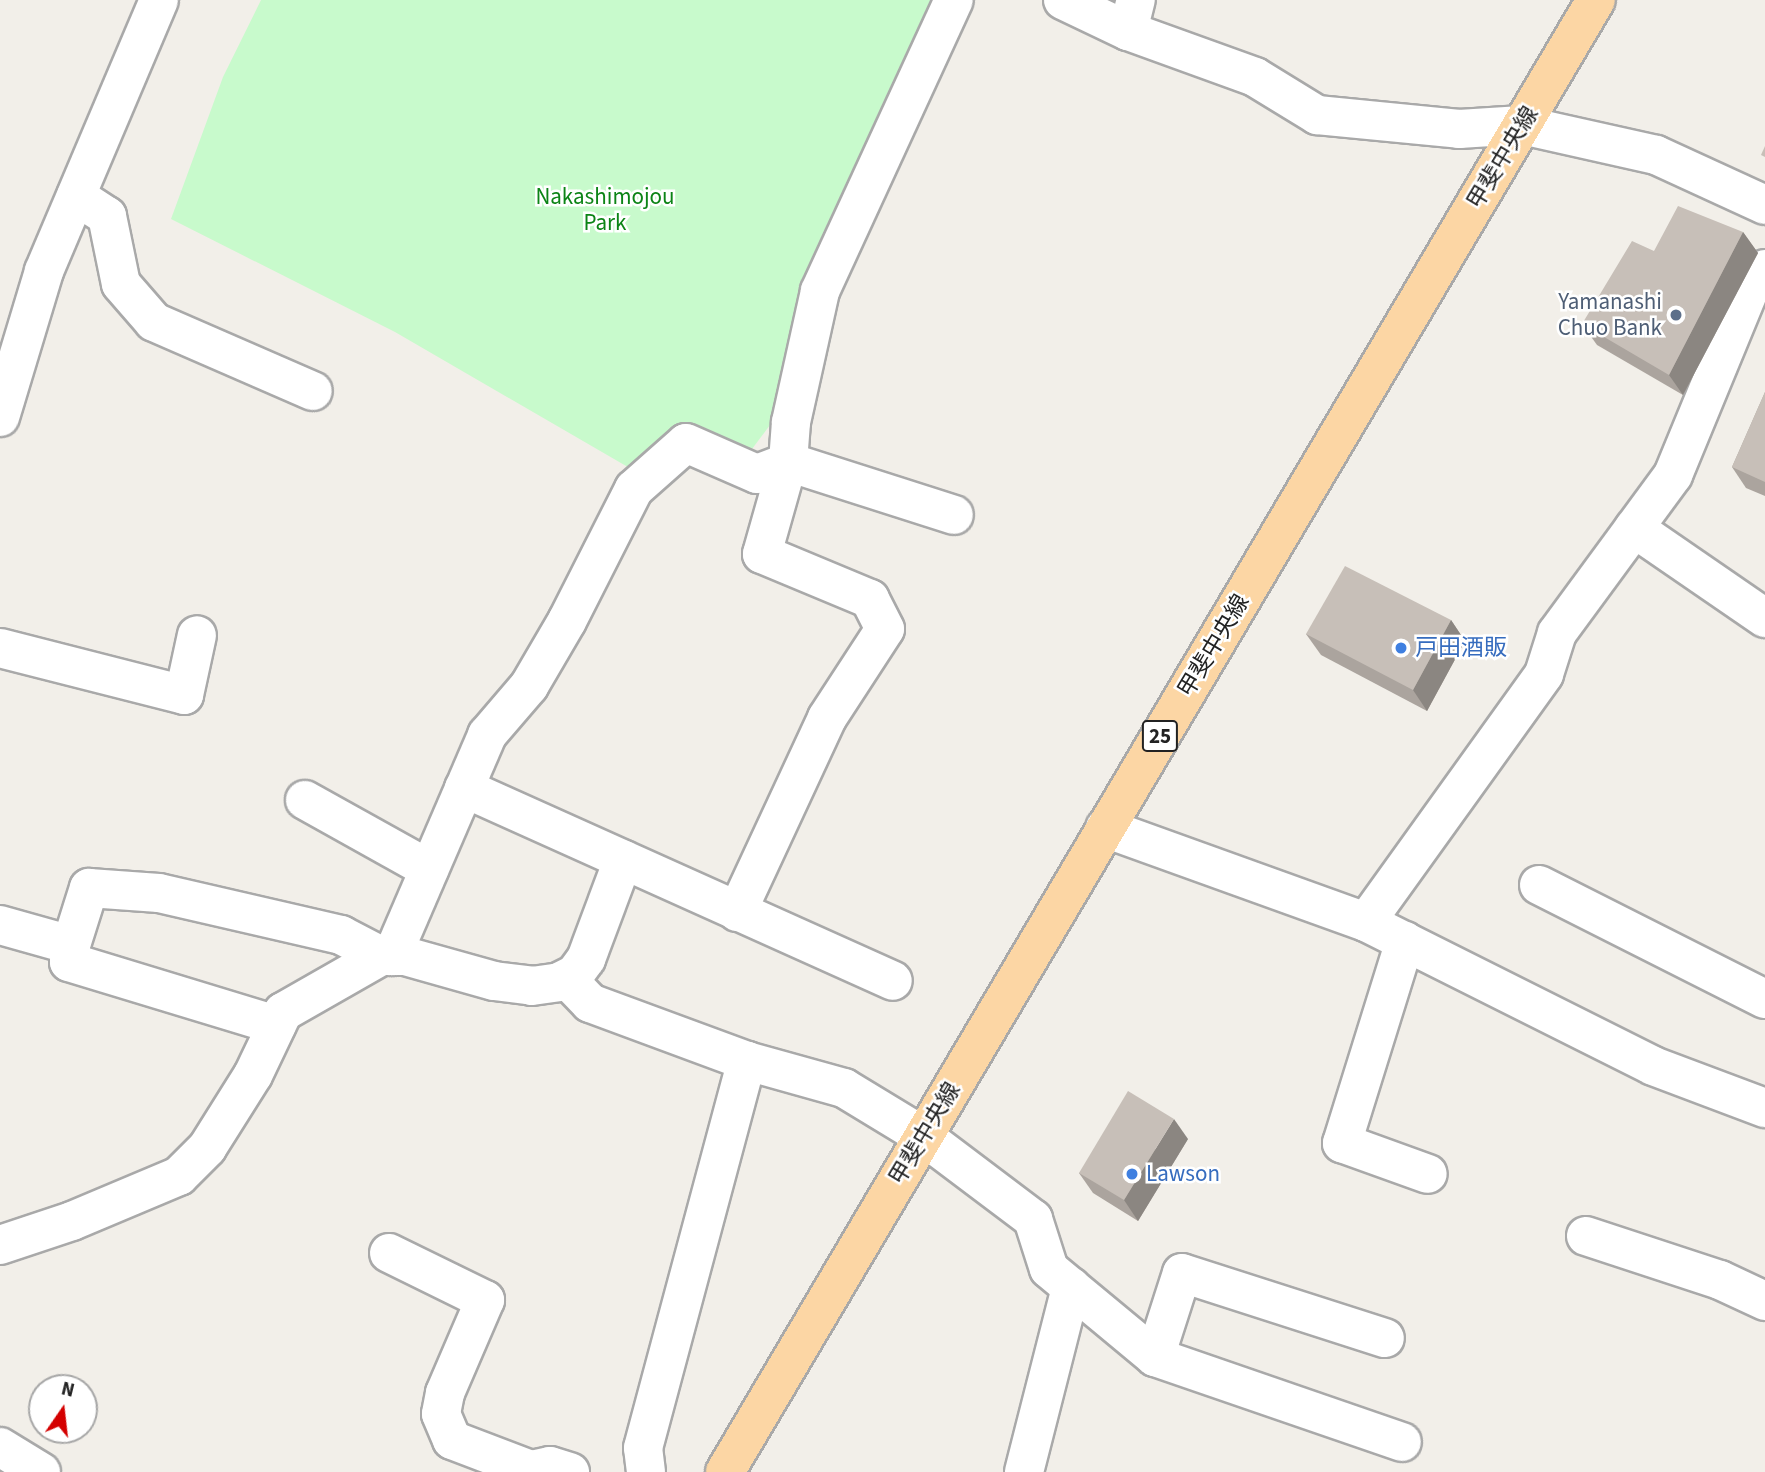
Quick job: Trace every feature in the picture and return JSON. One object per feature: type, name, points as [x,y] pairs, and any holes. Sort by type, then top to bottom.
[{"type":"main road","name":"甲斐中央線","points":[[724,1472],[1596,0]]},
{"type":"street","points":[[0,417],[44,271],[159,0]]},
{"type":"street","points":[[737,912],[827,718],[885,629],[870,599],[762,554],[788,461],[791,422],[820,291],[954,0]]},
{"type":"street","points":[[1063,0],[1132,15],[1255,78],[1317,115],[1459,129],[1522,125],[1656,155],[1765,205]]},
{"type":"street","points":[[76,196],[107,216],[121,284],[154,322],[313,391]]},
{"type":"street","points":[[1366,922],[1544,674],[1557,634],[1673,475],[1755,276],[1765,269]]},
{"type":"street","points":[[0,1245],[72,1221],[179,1176],[207,1148],[253,1074],[283,1012],[386,956],[429,869],[487,735],[529,687],[567,621],[634,489],[686,443],[757,474],[788,461],[954,516]]},
{"type":"street","points":[[1634,528],[1765,618]]},
{"type":"street","points":[[0,648],[184,695],[197,635]]},
{"type":"street","points":[[464,788],[893,981]]},
{"type":"street","points":[[305,800],[429,869]]},
{"type":"street","points":[[1105,828],[1366,922],[1653,1066],[1765,1108]]},
{"type":"street","points":[[277,1025],[69,962],[71,945],[89,888],[159,893],[341,935],[386,956],[405,956],[494,981],[532,986],[567,979],[575,974],[586,959],[623,860]]},
{"type":"street","points":[[1539,886],[1765,999]]},
{"type":"street","points":[[0,925],[71,945]]},
{"type":"street","points":[[1405,941],[1342,1143],[1428,1174]]},
{"type":"street","points":[[567,979],[590,1003],[747,1061],[844,1088],[923,1136],[1033,1219],[1049,1269],[1155,1357],[1402,1442]]},
{"type":"street","points":[[646,1472],[643,1448],[747,1061]]},
{"type":"street","points":[[1586,1236],[1720,1280],[1765,1301]]},
{"type":"street","points":[[388,1253],[485,1300],[445,1393],[441,1414],[452,1440],[531,1470],[550,1466],[570,1472]]},
{"type":"street","points":[[1155,1357],[1182,1273],[1385,1338]]},
{"type":"street","points":[[1024,1472],[1071,1287]]},
{"type":"street","points":[[0,1447],[41,1472]]},
{"type":"green space","name":"Nakashimojou Park","points":[[261,0],[939,0],[801,290],[770,425],[749,453],[681,423],[633,470],[395,332],[171,219],[223,77]]},
{"type":"building","points":[[1678,206],[1743,232],[1669,375],[1582,324],[1632,241],[1654,251]]},
{"type":"building","points":[[1765,392],[1765,482],[1732,467]]},
{"type":"building","points":[[1345,566],[1451,620],[1413,690],[1306,634]]},
{"type":"building","points":[[1128,1091],[1174,1119],[1124,1200],[1079,1173]]},
{"type":"place","name":"Yamanashi Chuo Bank","points":[[1676,315]]},
{"type":"place","name":"戸田酒販","points":[[1401,648]]},
{"type":"place","name":"Lawson","points":[[1132,1174]]}]
